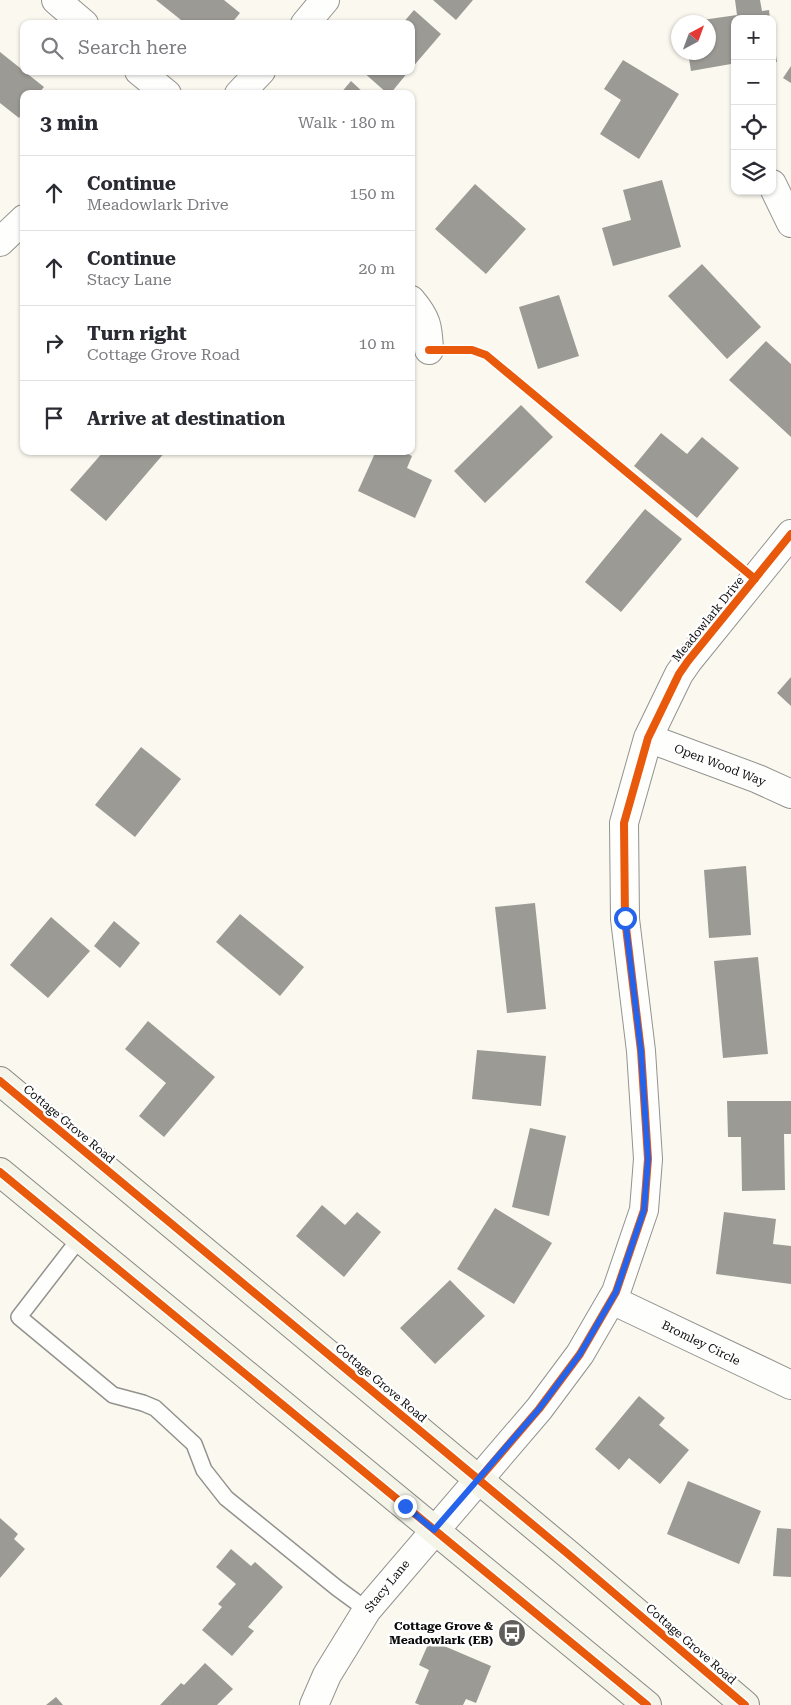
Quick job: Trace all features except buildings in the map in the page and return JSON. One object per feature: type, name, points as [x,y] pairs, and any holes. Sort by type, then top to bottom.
[{"type":"main road","name":"Cottage Grove Road","points":[[0,1081],[479,1479],[745,1705]]},
{"type":"main road","points":[[0,1172],[647,1705]]},
{"type":"street","points":[[56,0],[79,20]]},
{"type":"street","points":[[308,20],[325,0]]},
{"type":"street","points":[[144,75],[163,90]]},
{"type":"street","points":[[243,90],[257,75]]},
{"type":"street","points":[[776,192],[791,223]]},
{"type":"street","points":[[0,242],[20,223]]},
{"type":"street","points":[[415,305],[421,312],[428,328],[429,350]]},
{"type":"street","name":"Meadowlark Drive","points":[[479,1479],[539,1409],[580,1354],[616,1292],[644,1210],[648,1159],[641,1051],[625,918],[624,823],[648,738],[679,674],[791,534]]},
{"type":"street","name":"Open Wood Way","points":[[648,738],[758,779],[791,794]]},
{"type":"street","name":"Bromley Circle","points":[[612,1300],[791,1385]]},
{"type":"street","name":"Stacy Lane","points":[[314,1705],[327,1675],[367,1610],[479,1479]]},
{"type":"lane","points":[[80,1238],[18,1317],[113,1395],[154,1408],[194,1444],[204,1470],[226,1498],[367,1610]]},
{"type":"cycle path","points":[[429,350],[472,350],[486,355],[755,579]]},
{"type":"cycle path","points":[[479,1479],[539,1409],[580,1354],[616,1292],[644,1210],[648,1159],[641,1051],[625,919],[624,823],[648,738],[679,674],[791,534]]},
{"type":"cycle path","points":[[0,1081],[568,1554],[745,1705]]},
{"type":"cycle path","points":[[0,1172],[647,1705]]},
{"type":"place","name":"Cottage Grove & Meadowlark (EB)","points":[[512,1633]]},
{"type":"route","points":[[405,1506],[434,1530],[539,1409],[580,1354],[616,1292],[644,1210],[648,1159],[641,1051],[625,918]]}]
